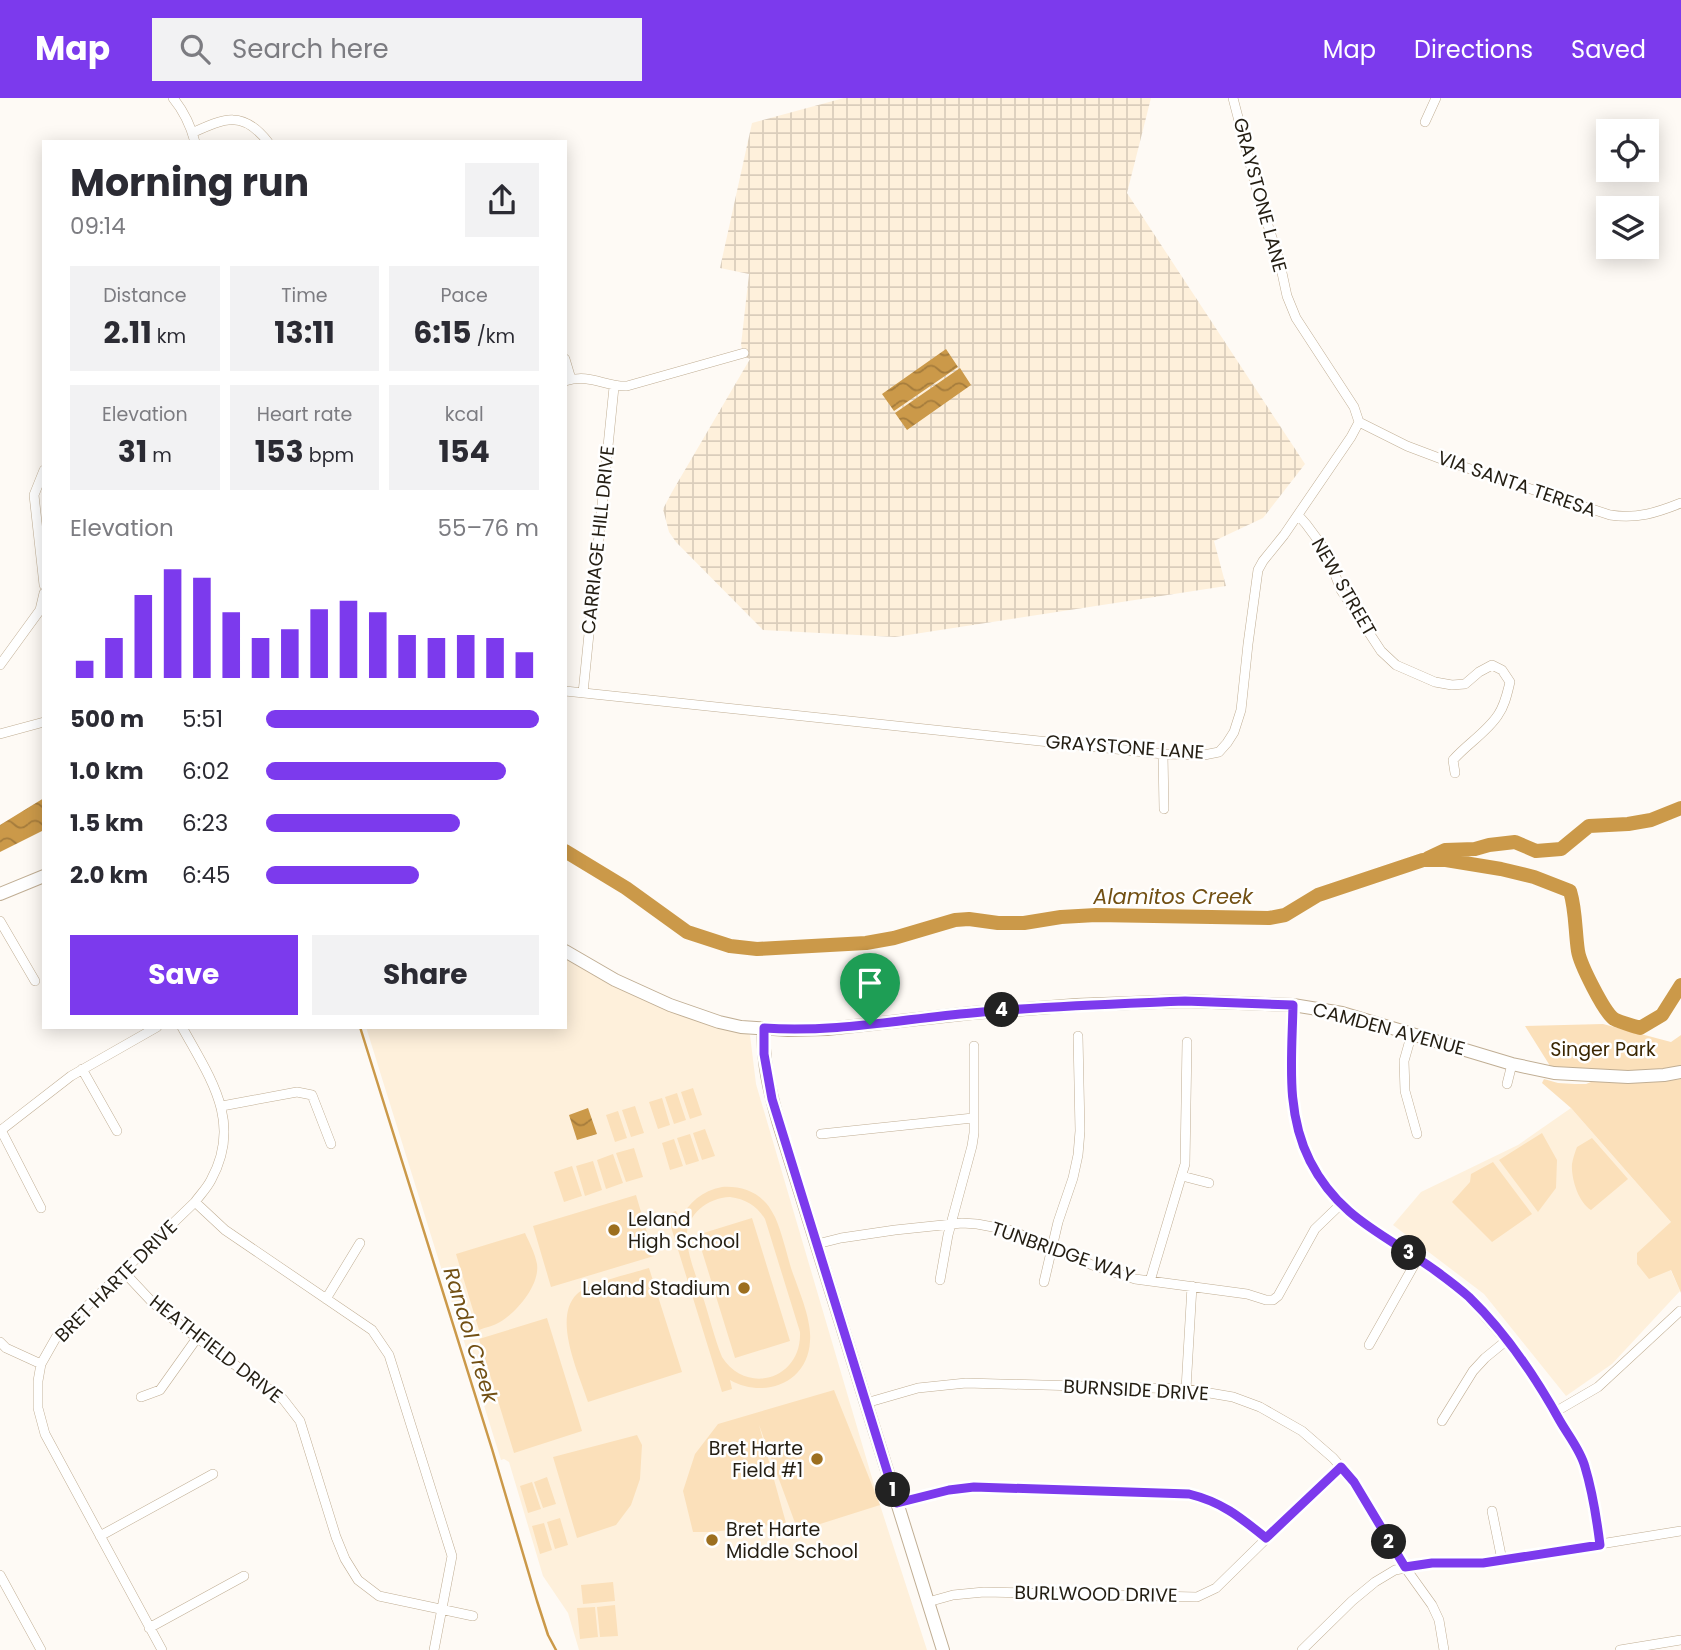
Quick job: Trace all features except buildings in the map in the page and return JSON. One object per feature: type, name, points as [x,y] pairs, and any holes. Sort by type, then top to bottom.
[{"type":"street","points":[[173,98],[194,137],[220,121],[233,119],[255,127],[266,140]]},
{"type":"street","name":"GRAYSTONE LANE","points":[[567,691],[1163,754],[1204,755],[1219,752],[1230,738],[1241,710],[1258,570],[1359,422],[1354,407],[1296,318],[1287,296],[1233,98]]},
{"type":"street","points":[[1425,122],[1436,98]]},
{"type":"street","points":[[568,380],[590,378],[614,387],[627,386],[744,353]]},
{"type":"street","name":"CARRIAGE HILL DRIVE","points":[[583,693],[614,387]]},
{"type":"street","name":"VIA SANTA TERESA","points":[[1359,422],[1407,446],[1452,463],[1610,515],[1634,517],[1681,503]]},
{"type":"street","points":[[42,475],[34,495],[42,567]]},
{"type":"street","name":"NEW STREET","points":[[1298,515],[1326,551],[1341,590],[1381,651],[1396,665],[1435,682],[1452,685],[1465,684],[1492,665],[1502,670],[1510,682],[1498,716],[1454,760],[1455,773]]},
{"type":"street","points":[[0,664],[40,610],[42,602]]},
{"type":"street","points":[[0,734],[42,723]]},
{"type":"street","points":[[1163,754],[1164,809]]},
{"type":"street","points":[[0,894],[42,877]]},
{"type":"street","points":[[0,921],[35,981]]},
{"type":"street","name":"CAMDEN AVENUE","points":[[567,952],[615,980],[695,1015],[731,1025],[789,1030],[827,1029],[972,1013],[1185,1001],[1293,1005],[1342,1013],[1513,1064],[1554,1073],[1628,1077],[1681,1072]]},
{"type":"street","points":[[1293,1005],[1292,1091],[1295,1119],[1311,1161],[1341,1204],[1366,1226],[1418,1258],[1468,1297],[1507,1340],[1533,1375],[1585,1465],[1600,1545]]},
{"type":"street","points":[[764,1028],[764,1054],[772,1099],[943,1650]]},
{"type":"street","points":[[41,1208],[0,1130],[71,1076],[153,1029]]},
{"type":"street","name":"BRET HARTE DRIVE","points":[[162,1650],[45,1434],[38,1408],[38,1381],[41,1364],[58,1334],[195,1202],[210,1182],[220,1160],[225,1133],[222,1106],[213,1082],[183,1029]]},
{"type":"street","points":[[1412,1033],[1404,1061],[1405,1091],[1417,1134]]},
{"type":"street","points":[[1044,1282],[1078,1155],[1079,1036]]},
{"type":"street","points":[[1150,1281],[1185,1164],[1187,1042]]},
{"type":"street","points":[[940,1280],[951,1224],[972,1146],[974,1046]]},
{"type":"street","points":[[1507,1084],[1513,1064]]},
{"type":"street","points":[[82,1069],[117,1131]]},
{"type":"street","points":[[222,1106],[297,1092],[312,1095],[331,1144]]},
{"type":"street","points":[[821,1133],[973,1118]]},
{"type":"street","points":[[1182,1176],[1209,1183]]},
{"type":"street","points":[[195,1202],[225,1230],[372,1330],[389,1355],[452,1556],[434,1650]]},
{"type":"street","name":"TUNBRIDGE WAY","points":[[817,1244],[895,1230],[977,1224],[1009,1230],[1116,1273],[1150,1281],[1273,1300],[1278,1296],[1315,1229],[1341,1204]]},
{"type":"street","points":[[326,1299],[360,1243]]},
{"type":"street","points":[[1369,1345],[1418,1258]]},
{"type":"street","name":"HEATHFIELD DRIVE","points":[[123,1271],[153,1303],[283,1399],[300,1421],[336,1537],[358,1580],[379,1596],[474,1616]]},
{"type":"street","points":[[1186,1389],[1192,1286]]},
{"type":"street","points":[[1555,1412],[1598,1387],[1681,1312]]},
{"type":"street","points":[[141,1397],[160,1390],[197,1338]]},
{"type":"street","points":[[1442,1422],[1474,1371],[1507,1340]]},
{"type":"street","points":[[0,1342],[6,1348],[41,1364]]},
{"type":"street","name":"BURNSIDE DRIVE","points":[[866,1403],[918,1388],[966,1383],[1186,1389],[1233,1397],[1260,1407],[1302,1430],[1333,1458],[1354,1482],[1405,1567],[1432,1605],[1439,1620],[1444,1650]]},
{"type":"street","name":"BURLWOOD DRIVE","points":[[928,1602],[984,1591],[1197,1597],[1216,1588],[1341,1467]]},
{"type":"street","points":[[100,1536],[213,1474]]},
{"type":"street","points":[[897,1503],[949,1490],[974,1487],[1189,1494],[1221,1504],[1266,1538]]},
{"type":"street","points":[[1492,1511],[1502,1560]]},
{"type":"street","points":[[1302,1650],[1352,1601],[1395,1570],[1432,1563],[1483,1563],[1681,1531]]},
{"type":"street","points":[[0,1575],[41,1650]]},
{"type":"street","points":[[149,1628],[244,1576]]},
{"type":"street","points":[[1620,1650],[1681,1640]]},
{"type":"shaded area","points":[[844,98],[1151,98],[1127,193],[1305,464],[1263,518],[1214,541],[1226,586],[895,637],[763,630],[676,542],[669,532],[663,509],[750,359],[745,357],[741,345],[749,274],[720,268],[752,123]]},
{"type":"shaded area","name":"Leland High School","points":[[567,954],[750,1035],[756,1084],[880,1505],[927,1650],[579,1650],[568,1613],[543,1576],[509,1462],[501,1460],[367,1029],[567,1029]]},
{"type":"shaded area","points":[[1571,1108],[1671,1222],[1662,1251],[1680,1291],[1612,1364],[1566,1396],[1484,1294],[1393,1225],[1421,1192],[1518,1145]]},
{"type":"green space","name":"Singer Park","points":[[1603,1024],[1671,1042],[1681,1035],[1681,1066],[1626,1073],[1552,1069],[1525,1026]]},
{"type":"green space","points":[[1544,1079],[1558,1083],[1586,1084],[1596,1080],[1635,1083],[1681,1079],[1681,1293],[1671,1270],[1649,1279],[1637,1264],[1637,1253],[1671,1222],[1571,1108],[1542,1083]]},
{"type":"green space","points":[[693,1088],[702,1115],[690,1119],[681,1092]]},
{"type":"green space","points":[[677,1093],[686,1120],[674,1124],[665,1097]]},
{"type":"green space","points":[[662,1098],[670,1125],[658,1129],[649,1102]]},
{"type":"green space","points":[[635,1106],[644,1133],[631,1137],[622,1110]]},
{"type":"green space","points":[[618,1111],[627,1138],[615,1142],[606,1115]]},
{"type":"green space","points":[[705,1129],[715,1156],[702,1160],[693,1133]]},
{"type":"green space","points":[[1542,1133],[1557,1160],[1556,1188],[1538,1212],[1499,1160]]},
{"type":"green space","points":[[690,1134],[699,1161],[686,1165],[677,1138]]},
{"type":"green space","points":[[1592,1138],[1628,1179],[1591,1210],[1576,1189],[1572,1164],[1577,1147]]},
{"type":"green space","points":[[674,1139],[683,1166],[670,1170],[662,1143]]},
{"type":"green space","points":[[634,1148],[643,1177],[626,1182],[616,1153]]},
{"type":"green space","points":[[613,1154],[623,1183],[606,1189],[597,1160]]},
{"type":"green space","points":[[593,1161],[602,1190],[585,1196],[576,1166]]},
{"type":"green space","points":[[1493,1162],[1532,1214],[1492,1242],[1452,1202],[1470,1182],[1471,1174]]},
{"type":"green space","points":[[572,1166],[582,1196],[564,1202],[554,1172]]},
{"type":"green space","points":[[722,1187],[746,1190],[769,1206],[780,1229],[807,1314],[810,1341],[807,1356],[793,1377],[782,1384],[756,1388],[730,1380],[732,1389],[722,1392],[667,1214],[676,1211],[680,1220],[697,1198]],"holes":[[[721,1198],[746,1201],[765,1219],[800,1332],[798,1348],[792,1361],[783,1371],[771,1377],[758,1379],[745,1376],[733,1369],[722,1357],[688,1248],[689,1224],[698,1210]]]},
{"type":"green space","points":[[636,1195],[654,1256],[551,1287],[533,1226]]},
{"type":"green space","name":"Leland Stadium","points":[[752,1218],[790,1341],[735,1358],[697,1235]]},
{"type":"green space","points":[[525,1233],[537,1264],[535,1281],[520,1305],[507,1317],[495,1325],[479,1330],[456,1254]]},
{"type":"green space","points":[[649,1268],[682,1372],[588,1402],[567,1331],[570,1304],[577,1294],[591,1286]]},
{"type":"green space","points":[[547,1318],[582,1431],[514,1453],[479,1339]]},
{"type":"green space","points":[[834,1390],[880,1505],[798,1531],[759,1425],[786,1523],[693,1532],[683,1491],[695,1454],[718,1424]]},
{"type":"green space","points":[[637,1435],[642,1445],[640,1479],[631,1505],[616,1525],[577,1538],[553,1457]]},
{"type":"green space","points":[[547,1477],[556,1504],[543,1508],[534,1482]]},
{"type":"green space","points":[[532,1482],[541,1509],[528,1513],[520,1486]]},
{"type":"green space","points":[[560,1518],[568,1545],[555,1549],[547,1522]]},
{"type":"green space","points":[[544,1523],[552,1550],[540,1554],[532,1526]]},
{"type":"green space","points":[[613,1582],[615,1601],[583,1604],[581,1585]]},
{"type":"green space","points":[[615,1605],[618,1636],[600,1637],[597,1607]]},
{"type":"green space","points":[[595,1607],[598,1637],[580,1639],[577,1608]]},
{"type":"water","points":[[946,349],[958,367],[894,411],[882,394]]},
{"type":"water","points":[[960,368],[971,385],[907,430],[895,413]]},
{"type":"water","points":[[42,799],[42,831],[0,852],[0,825]]},
{"type":"water","points":[[588,1108],[597,1134],[577,1140],[569,1115]]},
{"type":"waterway","points":[[1428,858],[1445,850],[1475,849],[1515,842],[1536,851],[1561,849],[1589,826],[1651,820],[1681,808]]},
{"type":"waterway","name":"Alamitos Creek","points":[[567,852],[626,888],[687,932],[730,946],[757,949],[866,943],[894,938],[955,920],[969,919],[1024,923],[1096,915],[1269,918],[1285,915],[1318,895],[1423,860],[1446,860],[1534,877],[1570,891],[1580,957],[1599,998],[1614,1019],[1640,1028],[1662,1015],[1681,985]]},
{"type":"waterway","name":"Randol Creek","points":[[361,1029],[537,1601],[556,1650]]},
{"type":"place","name":"Leland High School","points":[[614,1230]]},
{"type":"place","name":"Leland Stadium","points":[[744,1288]]},
{"type":"place","name":"Bret Harte Field #1","points":[[817,1459]]},
{"type":"place","name":"Bret Harte Middle School","points":[[712,1540]]},
{"type":"route","points":[[1185,1001],[1293,1005],[1293,1107],[1301,1138],[1316,1171],[1334,1196],[1357,1219],[1418,1258],[1468,1297],[1521,1357],[1548,1398],[1585,1465],[1600,1545],[1483,1563],[1432,1563],[1405,1567],[1354,1482],[1341,1467],[1266,1538],[1221,1504],[1189,1494],[974,1487],[949,1490],[897,1503],[779,1125],[767,1079],[763,1038],[764,1028],[827,1029],[870,1025],[972,1013],[1077,1005],[1185,1001]]}]
